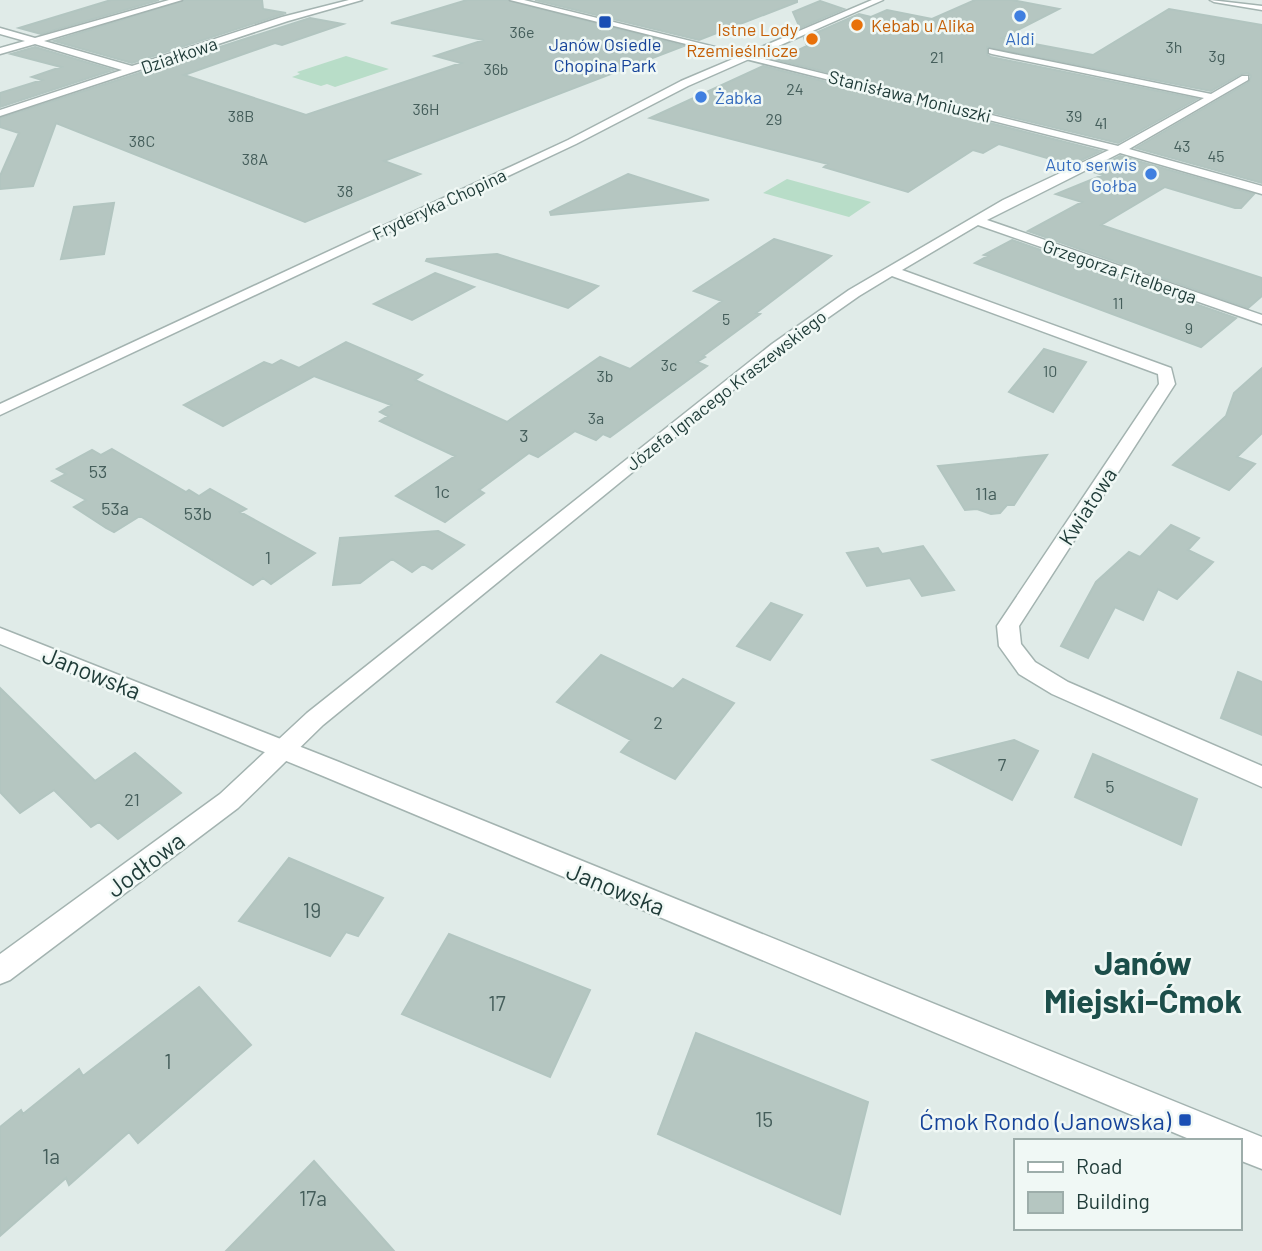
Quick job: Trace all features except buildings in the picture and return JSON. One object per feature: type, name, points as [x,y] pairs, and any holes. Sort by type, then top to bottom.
[{"type":"street","points":[[0,51],[178,0]]},
{"type":"street","name":"Działkowa","points":[[0,113],[285,19],[358,0]]},
{"type":"street","name":"Stanisława Moniuszki","points":[[514,0],[1121,149],[1262,190]]},
{"type":"street","name":"Fryderyka Chopina","points":[[0,410],[517,168],[621,115],[748,56],[879,0]]},
{"type":"street","points":[[1214,0],[1262,8]]},
{"type":"street","points":[[0,31],[134,70]]},
{"type":"street","points":[[992,51],[1213,97]]},
{"type":"street","name":"Józefa Ignacego Kraszewskiego","points":[[285,750],[315,719],[777,347],[891,271],[1029,190],[1121,149],[1245,78]]},
{"type":"street","name":"Grzegorza Fitelberga","points":[[978,221],[1262,320]]},
{"type":"street","name":"Kwiatowa","points":[[891,271],[1165,372],[1167,384],[1008,626],[1010,646],[1027,668],[1060,688],[1262,777]]},
{"type":"street","name":"Janowska","points":[[0,636],[285,750],[1228,1139]]},
{"type":"street","name":"Jodłowa","points":[[0,971],[229,801],[285,750]]},
{"type":"street","points":[[1241,1145],[1262,1153]]},
{"type":"green space","points":[[346,56],[389,69],[335,87],[327,84],[321,86],[292,77],[300,74],[297,72]]},
{"type":"green space","points":[[787,179],[871,202],[849,217],[763,193]]},
{"type":"place","name":"Aldi","points":[[1020,16]]},
{"type":"place","name":"Janów Osiedle Chopina Park","points":[[605,22]]},
{"type":"place","name":"Kebab u Alika","points":[[857,25]]},
{"type":"place","name":"Istne Lody Rzemieślnicze","points":[[812,39]]},
{"type":"place","name":"Żabka","points":[[701,97]]},
{"type":"place","name":"Auto serwis Gołba","points":[[1151,174]]},
{"type":"place","name":"Ćmok Rondo (Janowska)","points":[[1185,1120]]},
{"type":"district","name":"Janów Miejski-Ćmok","points":[[1143,981]]}]
